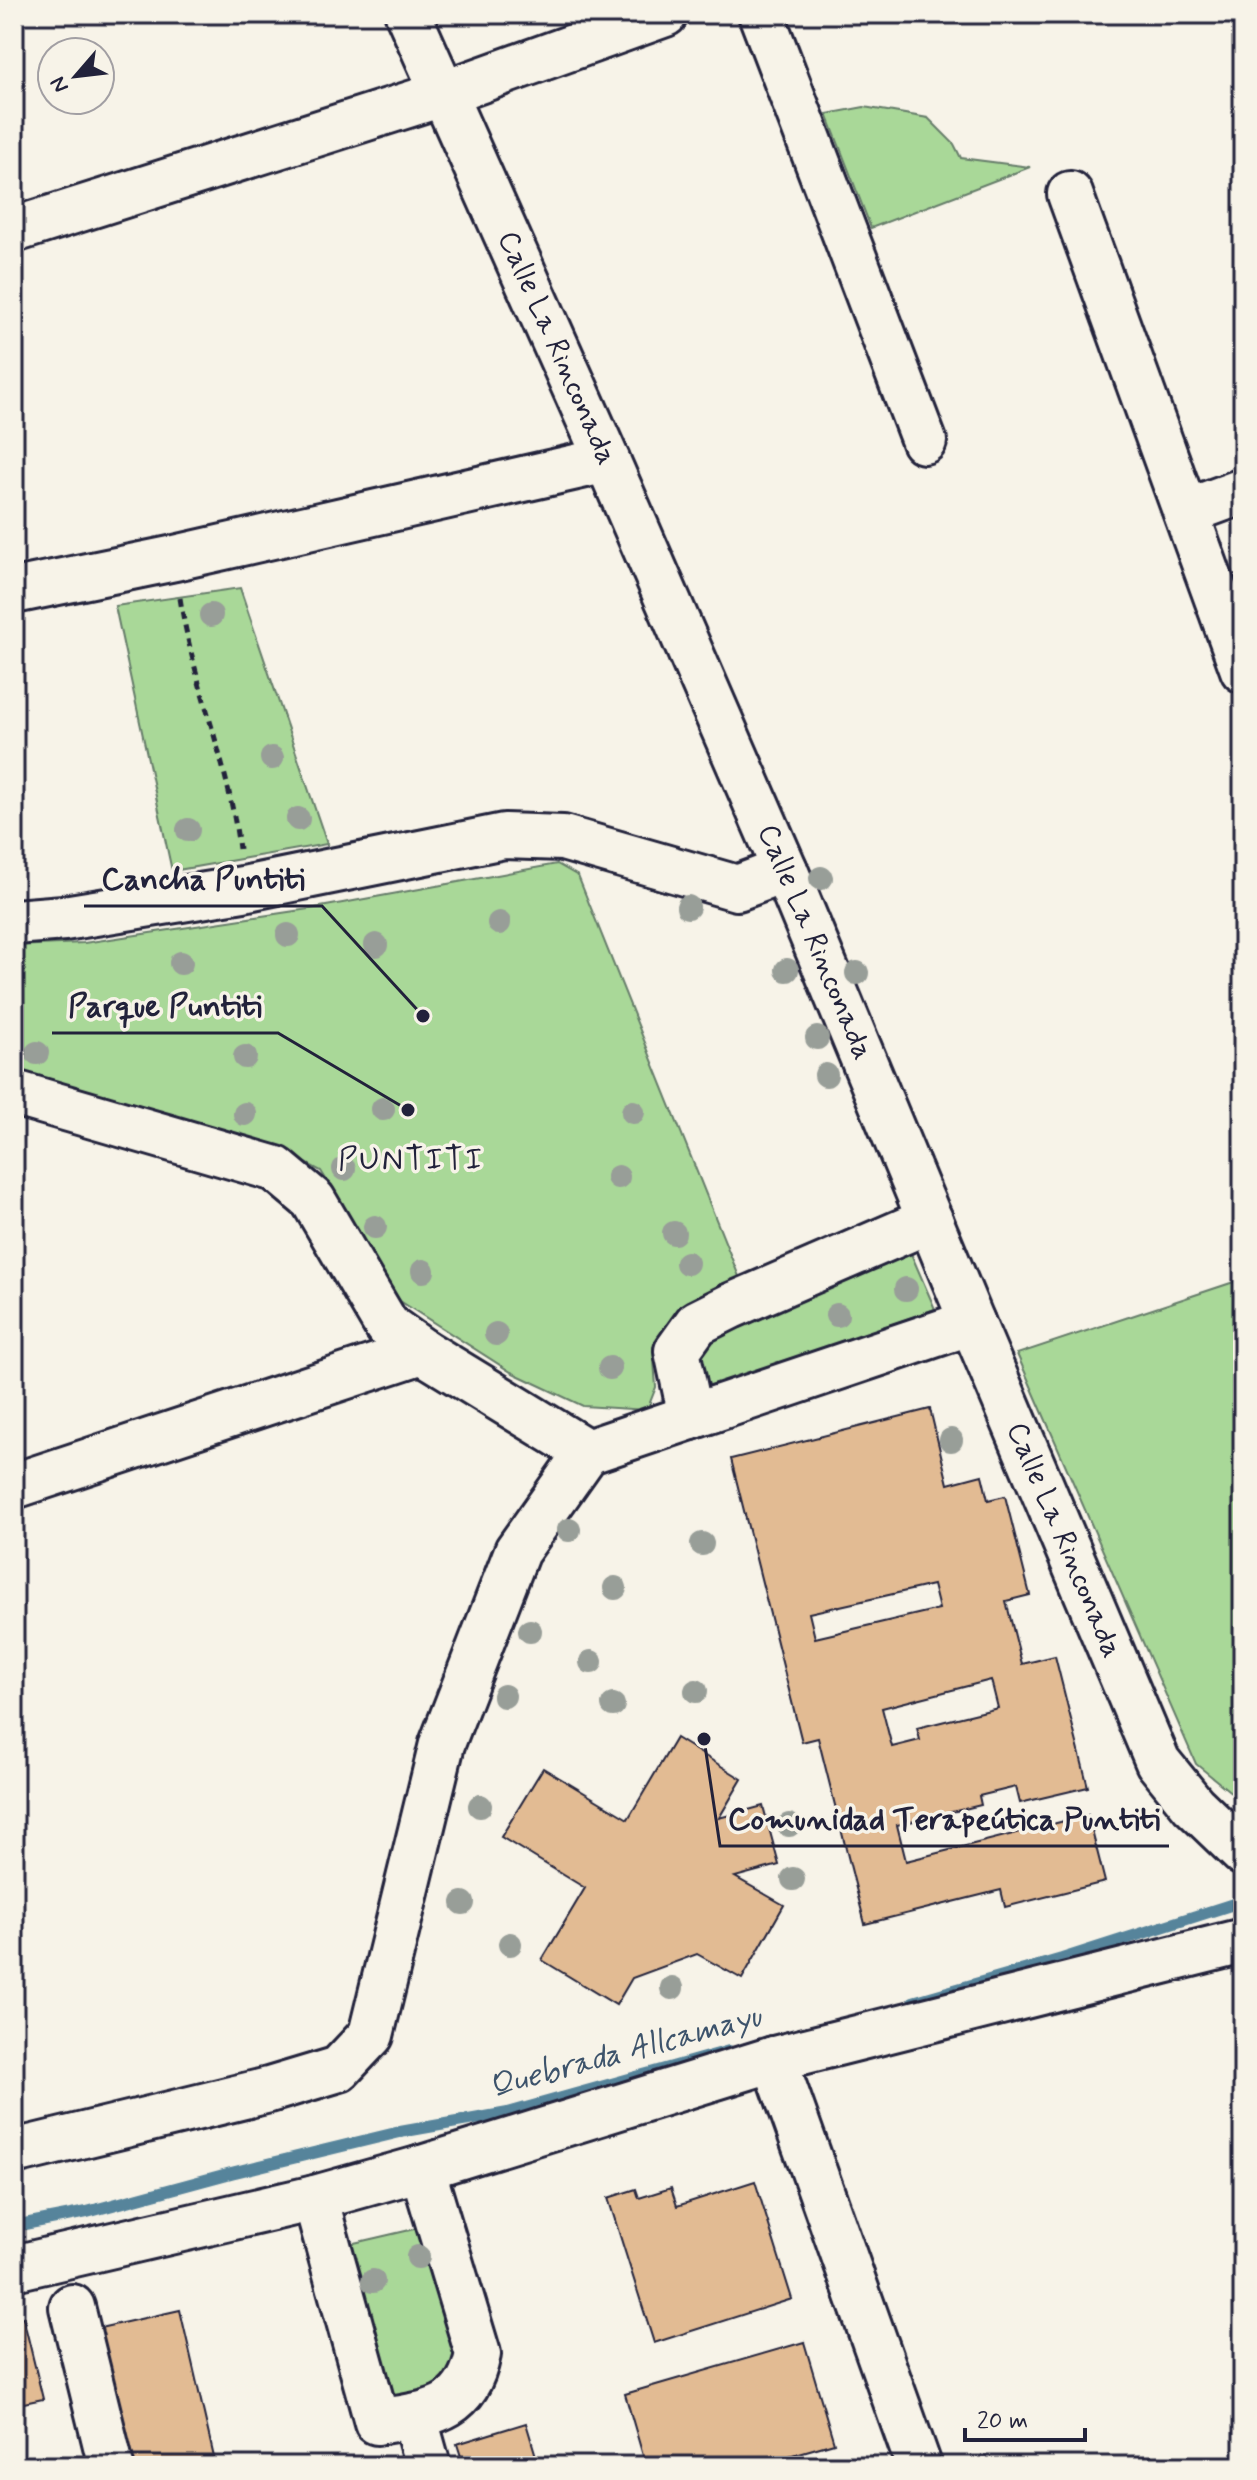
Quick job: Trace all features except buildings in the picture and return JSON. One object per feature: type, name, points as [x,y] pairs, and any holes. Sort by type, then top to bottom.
[{"type":"street","name":"Calle La Rinconada","points":[[408,14],[785,870],[1158,1762],[1193,1805],[1243,1853]]},
{"type":"street","points":[[14,230],[442,94],[665,14]]},
{"type":"street","points":[[761,14],[924,441]]},
{"type":"street","points":[[1070,194],[1243,670]]},
{"type":"street","points":[[14,591],[175,558],[607,460]]},
{"type":"street","points":[[1186,512],[1243,491]]},
{"type":"street","points":[[14,922],[64,918],[243,889],[504,836],[563,838],[737,888],[785,870]]},
{"type":"street","points":[[14,1093],[276,1169],[313,1200],[387,1326],[422,1351],[587,1452]]},
{"type":"street","points":[[691,1417],[677,1351],[697,1323],[930,1220]]},
{"type":"street","points":[[14,2152],[269,2090],[339,2069],[371,2035],[442,1744],[517,1551],[587,1452],[972,1322]]},
{"type":"street","points":[[14,1486],[422,1351]]},
{"type":"street","points":[[14,2268],[315,2198],[774,2059],[1243,1941]]},
{"type":"street","points":[[774,2059],[919,2466]]},
{"type":"street","points":[[315,2198],[377,2422],[439,2409],[459,2397],[474,2377],[478,2354],[422,2168]]},
{"type":"street","points":[[72,2307],[111,2466]]},
{"type":"street","points":[[414,2416],[428,2466]]},
{"type":"path","points":[[175,558],[185,631],[234,809],[243,889]]},
{"type":"green space","points":[[864,107],[928,118],[954,144],[961,158],[1030,167],[871,228],[827,114]]},
{"type":"green space","points":[[240,588],[327,844],[172,871],[115,606]]},
{"type":"green space","points":[[557,864],[578,876],[744,1289],[684,1312],[653,1347],[656,1387],[647,1410],[583,1406],[511,1372],[400,1301],[321,1171],[276,1147],[14,1072],[14,946],[84,943],[315,908]]},
{"type":"green space","points":[[909,1249],[935,1309],[709,1389],[699,1356],[711,1326]]},
{"type":"green space","points":[[1243,1279],[1243,1802],[1196,1764],[1017,1354]]},
{"type":"green space","points":[[423,2227],[464,2366],[441,2393],[391,2399],[341,2246]]},
{"type":"waterway","name":"Quebrada Allcamayu","points":[[913,2002],[1062,1959],[1243,1901]]},
{"type":"waterway","name":"Quebrada Allcamayu","points":[[14,2226],[87,2212],[400,2132],[508,2113],[729,2051]]},
{"type":"place","name":"Cancha Puntiti","points":[[423,1016]]},
{"type":"place","name":"Parque Puntiti","points":[[408,1110]]},
{"type":"place","name":"Comunidad Terapeútica Puntiti","points":[[704,1739]]},
{"type":"district","name":"PUNTITI","points":[[411,1160]]}]
